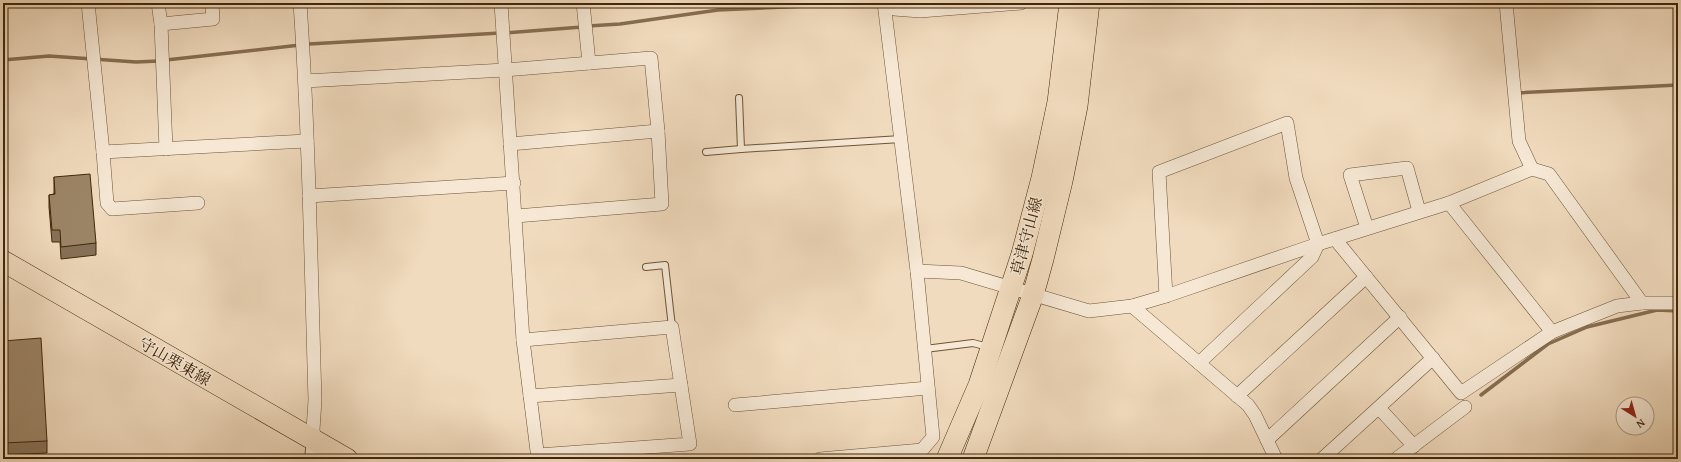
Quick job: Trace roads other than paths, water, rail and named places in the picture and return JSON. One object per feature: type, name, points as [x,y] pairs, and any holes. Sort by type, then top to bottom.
[{"type":"main road","name":"草津守山線","points":[[947,459],[979,385],[992,349],[1012,288],[1042,178],[1058,102],[1070,3]]},
{"type":"main road","name":"草津守山線","points":[[973,459],[1033,295],[1043,260],[1062,181],[1075,113],[1082,70],[1088,3]]},
{"type":"main road","name":"守山栗東線","points":[[3,261],[314,450],[347,459]]},
{"type":"street","points":[[88,3],[107,204],[112,209],[198,203]]},
{"type":"street","points":[[158,3],[161,24],[166,149]]},
{"type":"street","points":[[161,24],[213,19],[212,3]]},
{"type":"street","points":[[300,3],[305,81],[309,196],[315,400],[313,430],[314,450]]},
{"type":"street","points":[[501,3],[524,340],[538,457],[690,444],[672,327],[524,340]]},
{"type":"street","points":[[582,3],[589,63]]},
{"type":"street","points":[[886,3],[894,9],[920,11],[1021,3]]},
{"type":"street","points":[[820,459],[922,450],[933,437],[917,271],[886,3]]},
{"type":"street","points":[[1506,3],[1519,141],[1532,169]]},
{"type":"street","points":[[305,81],[505,70],[651,58],[658,132],[662,204],[516,216]]},
{"type":"street","points":[[1166,296],[1159,172],[1288,123],[1296,178],[1318,244],[1312,256],[1199,363]]},
{"type":"street","points":[[510,144],[658,132]]},
{"type":"street","points":[[103,152],[307,141]]},
{"type":"street","points":[[1368,228],[1350,175],[1407,168],[1420,211]]},
{"type":"street","points":[[917,271],[962,273],[1089,311],[1132,306],[1166,296],[1318,244],[1449,203],[1532,169],[1549,174],[1642,303]]},
{"type":"street","points":[[309,196],[514,183]]},
{"type":"street","points":[[1449,203],[1552,332]]},
{"type":"street","points":[[1335,239],[1462,393],[1552,332],[1617,306],[1642,303],[1678,303]]},
{"type":"street","points":[[1237,396],[1366,277]]},
{"type":"street","points":[[1132,306],[1248,405],[1255,415],[1276,459]]},
{"type":"street","points":[[1267,440],[1400,317]]},
{"type":"street","points":[[1322,459],[1433,358]]},
{"type":"street","points":[[530,396],[681,385]]},
{"type":"street","points":[[735,405],[928,388]]},
{"type":"street","points":[[1396,459],[1465,407]]},
{"type":"street","points":[[1379,408],[1414,446]]},
{"type":"lane","points":[[739,98],[740,149]]},
{"type":"lane","points":[[706,152],[901,139]]},
{"type":"lane","points":[[646,267],[666,265],[672,327]]},
{"type":"lane","points":[[925,349],[973,343],[992,349]]},
{"type":"waterway","points":[[588,26],[620,24],[718,10],[870,3]]},
{"type":"waterway","points":[[506,33],[582,27]]},
{"type":"waterway","points":[[166,60],[309,44],[500,33]]},
{"type":"waterway","points":[[3,60],[49,56],[136,62],[159,61]]},
{"type":"waterway","points":[[1516,93],[1678,85]]},
{"type":"waterway","points":[[1481,395],[1548,344],[1587,327],[1657,310],[1678,311]]}]
